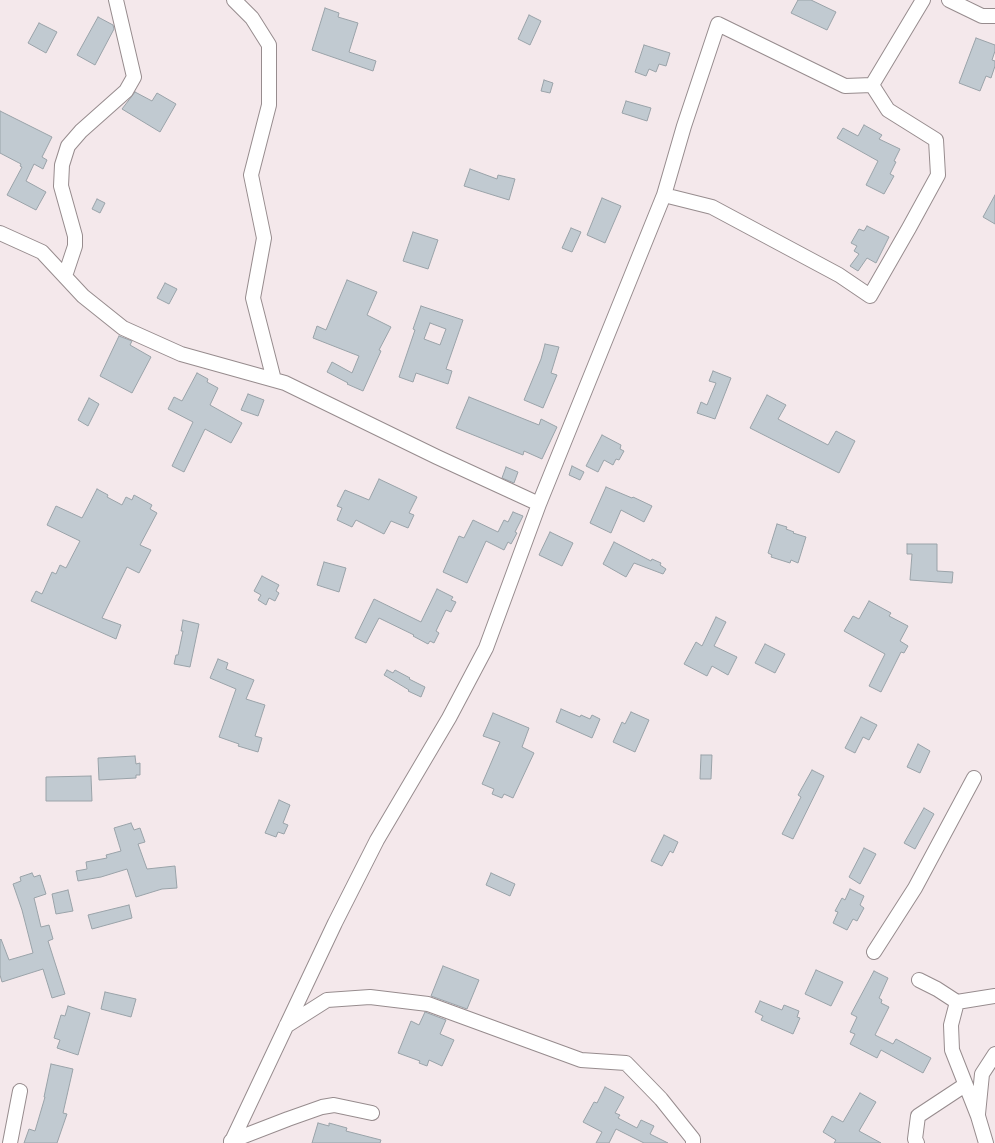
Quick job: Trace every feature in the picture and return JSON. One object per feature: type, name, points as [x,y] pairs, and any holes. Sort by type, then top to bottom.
[{"type":"street","points":[[65,276],[75,246],[75,236],[62,186],[62,165],[68,146],[81,131],[126,91],[134,77],[116,0]]},
{"type":"street","points":[[234,0],[252,18],[269,45],[269,105],[251,175],[264,238],[253,298],[274,380]]},
{"type":"street","points":[[872,85],[923,0]]},
{"type":"street","points":[[949,0],[982,16],[995,16]]},
{"type":"street","points":[[231,1142],[335,924],[377,840],[449,718],[486,648],[539,504],[664,195],[684,126],[718,24],[845,86],[872,85]]},
{"type":"street","points":[[664,195],[712,207],[840,275],[870,296],[938,175],[936,140],[888,110],[872,85]]},
{"type":"street","points":[[0,233],[42,252],[84,296],[123,328],[182,354],[285,383],[437,457],[539,504]]},
{"type":"street","points":[[874,952],[915,888],[974,778]]},
{"type":"street","points":[[920,980],[957,1002],[995,996]]},
{"type":"street","points":[[286,1027],[327,1000],[370,998],[428,1004],[581,1060],[626,1062],[661,1099],[693,1139],[693,1143]]},
{"type":"street","points":[[957,1002],[951,1025],[952,1050],[978,1116],[986,1143]]},
{"type":"street","points":[[978,1116],[982,1074],[995,1054]]},
{"type":"street","points":[[917,1143],[915,1139],[918,1116],[965,1085]]},
{"type":"street","points":[[10,1143],[20,1091]]},
{"type":"street","points":[[231,1142],[322,1107],[334,1105],[372,1113]]},
{"type":"building","points":[[798,0],[811,0],[836,12],[827,30],[791,13]]},
{"type":"building","points":[[325,8],[339,13],[338,17],[358,23],[349,52],[376,61],[373,71],[312,50]]},
{"type":"building","points":[[529,15],[541,21],[530,45],[518,39]]},
{"type":"building","points":[[98,17],[113,25],[114,29],[95,65],[77,55]]},
{"type":"building","points":[[39,23],[57,32],[46,53],[28,43]]},
{"type":"building","points":[[976,38],[995,45],[992,60],[995,61],[995,66],[991,78],[986,76],[980,91],[959,83]]},
{"type":"building","points":[[644,45],[670,53],[666,66],[659,64],[656,72],[649,69],[646,76],[635,72]]},
{"type":"building","points":[[544,80],[553,83],[550,93],[541,91]]},
{"type":"building","points":[[135,92],[152,101],[157,93],[176,104],[160,132],[122,109]]},
{"type":"building","points":[[626,101],[651,108],[647,121],[622,113]]},
{"type":"building","points":[[0,111],[52,137],[42,157],[47,160],[43,169],[34,164],[26,181],[46,192],[36,210],[7,195],[22,167],[20,166],[21,164],[0,153]]},
{"type":"building","points":[[864,125],[882,135],[879,139],[900,149],[890,174],[894,176],[884,194],[866,185],[878,161],[837,138],[843,128],[858,136]]},
{"type":"building","points":[[470,169],[497,179],[498,175],[515,179],[509,200],[464,186]]},
{"type":"building","points":[[995,195],[995,224],[983,217]]},
{"type":"building","points":[[602,198],[621,206],[605,243],[587,235]]},
{"type":"building","points":[[97,199],[105,203],[100,213],[92,209]]},
{"type":"building","points":[[867,226],[889,237],[876,263],[867,258],[858,271],[850,266],[859,254],[854,251],[857,246],[851,243],[859,229],[864,231]]},
{"type":"building","points":[[571,228],[581,232],[572,252],[562,248]]},
{"type":"building","points":[[413,232],[438,240],[428,269],[403,261]]},
{"type":"building","points":[[347,280],[377,292],[367,315],[391,327],[379,350],[381,351],[363,391],[347,384],[348,383],[327,372],[332,362],[352,373],[359,356],[313,338],[317,326],[326,330]]},
{"type":"building","points":[[165,283],[177,289],[169,304],[157,298]]},
{"type":"building","points":[[421,306],[463,320],[446,369],[452,371],[448,384],[416,373],[413,382],[399,377],[415,330],[413,329]],"holes":[[[430,323],[446,329],[440,345],[424,339]]]},
{"type":"building","points":[[119,336],[132,341],[130,345],[151,357],[132,393],[100,376]]},
{"type":"building","points":[[545,344],[559,347],[551,373],[557,375],[543,408],[524,400],[541,359]]},
{"type":"building","points":[[713,371],[731,378],[715,419],[697,413],[701,402],[707,405],[716,383],[709,381]]},
{"type":"building","points":[[197,373],[208,379],[207,382],[218,388],[210,405],[242,423],[231,443],[205,429],[184,472],[172,466],[193,422],[168,409],[174,397],[182,401]]},
{"type":"building","points":[[248,394],[264,400],[258,416],[241,410]]},
{"type":"building","points":[[767,395],[786,405],[778,419],[828,445],[836,431],[855,441],[839,473],[750,428]]},
{"type":"building","points":[[469,397],[539,425],[541,419],[557,427],[542,459],[524,451],[523,455],[456,428]]},
{"type":"building","points":[[89,398],[99,404],[88,426],[78,420]]},
{"type":"building","points":[[602,435],[621,445],[620,449],[624,451],[619,460],[616,459],[613,465],[604,460],[598,472],[586,466]]},
{"type":"building","points":[[572,466],[584,472],[580,480],[569,475]]},
{"type":"building","points":[[506,467],[518,472],[514,483],[502,478]]},
{"type":"building","points":[[379,479],[417,497],[409,513],[414,515],[408,528],[391,521],[384,534],[356,520],[352,527],[337,520],[342,508],[337,506],[345,490],[369,500]]},
{"type":"building","points":[[606,487],[652,506],[644,522],[621,510],[611,533],[590,523]]},
{"type":"building","points":[[97,489],[108,495],[107,497],[122,505],[126,497],[132,500],[134,495],[152,505],[150,509],[157,513],[140,545],[151,550],[139,573],[127,567],[102,618],[121,625],[116,639],[31,601],[36,591],[42,594],[52,572],[56,574],[60,565],[66,568],[80,541],[47,525],[56,506],[82,518]]},
{"type":"building","points":[[513,512],[523,516],[511,544],[508,542],[504,550],[486,541],[467,583],[443,572],[459,536],[464,538],[473,520],[498,532],[504,520],[508,522]]},
{"type":"building","points":[[777,524],[787,527],[786,529],[794,532],[793,533],[806,537],[798,563],[791,560],[790,563],[771,557],[772,555],[768,553]]},
{"type":"building","points":[[550,532],[573,543],[562,566],[539,555]]},
{"type":"building","points":[[614,542],[651,561],[652,559],[661,563],[660,565],[666,569],[663,574],[634,563],[626,577],[603,564]]},
{"type":"building","points":[[907,544],[937,544],[937,571],[953,572],[952,583],[910,580],[912,554],[907,554]]},
{"type":"building","points":[[324,562],[346,568],[339,592],[317,585]]},
{"type":"building","points":[[262,576],[279,585],[276,591],[279,593],[275,601],[269,598],[266,605],[258,600],[261,595],[254,591]]},
{"type":"building","points":[[437,589],[453,597],[451,600],[456,602],[451,612],[446,610],[436,631],[439,633],[434,643],[430,641],[428,644],[413,636],[414,635],[379,618],[366,643],[355,638],[374,599],[421,622]]},
{"type":"building","points":[[869,601],[891,613],[889,616],[908,626],[900,641],[908,646],[904,653],[901,652],[881,692],[869,686],[885,654],[844,631],[853,616],[859,619]]},
{"type":"building","points":[[716,617],[726,622],[714,646],[737,657],[728,675],[712,666],[707,676],[684,664],[696,642],[702,646]]},
{"type":"building","points":[[183,620],[199,624],[190,667],[174,664],[176,655],[178,655],[183,631],[181,631]]},
{"type":"building","points":[[765,644],[785,654],[775,673],[755,663]]},
{"type":"building","points":[[218,659],[228,663],[226,669],[254,680],[246,699],[265,705],[255,736],[262,738],[258,752],[238,746],[239,744],[219,737],[236,689],[210,678]]},
{"type":"building","points":[[387,670],[393,673],[395,670],[425,687],[421,697],[408,691],[409,690],[384,675]]},
{"type":"building","points":[[561,709],[580,717],[581,715],[590,719],[592,715],[600,719],[592,738],[556,722]]},
{"type":"building","points":[[631,712],[649,720],[635,752],[613,742],[622,722],[625,724]]},
{"type":"building","points":[[493,713],[529,728],[522,747],[534,753],[513,798],[504,794],[502,798],[492,794],[494,789],[482,784],[500,742],[483,736]]},
{"type":"building","points":[[861,717],[877,725],[869,740],[863,737],[855,753],[845,748]]},
{"type":"building","points":[[918,744],[930,751],[920,773],[907,767]]},
{"type":"building","points":[[701,755],[712,755],[711,779],[700,779]]},
{"type":"building","points":[[135,756],[136,764],[140,763],[140,775],[136,775],[136,778],[99,780],[98,758]]},
{"type":"building","points":[[812,770],[824,776],[793,839],[782,834],[801,797],[798,795]]},
{"type":"building","points":[[91,776],[92,801],[46,801],[46,777]]},
{"type":"building","points":[[279,800],[290,805],[283,823],[288,825],[284,834],[278,832],[276,837],[265,833]]},
{"type":"building","points":[[924,808],[934,814],[915,849],[904,843]]},
{"type":"building","points":[[131,823],[134,830],[140,828],[145,842],[138,844],[147,869],[175,866],[177,888],[162,889],[136,897],[127,869],[101,877],[78,881],[76,871],[87,869],[86,862],[107,858],[106,855],[121,851],[114,828]]},
{"type":"building","points":[[664,835],[678,842],[673,853],[670,851],[662,866],[651,861]]},
{"type":"building","points":[[864,848],[876,854],[860,884],[849,877]]},
{"type":"building","points":[[32,873],[34,877],[40,875],[46,894],[34,898],[41,927],[49,925],[53,939],[48,941],[65,994],[52,998],[43,969],[2,982],[0,975],[1,939],[9,960],[33,953],[22,910],[13,884],[21,881],[20,877]]},
{"type":"building","points":[[491,873],[515,884],[510,896],[486,885]]},
{"type":"building","points":[[850,889],[864,896],[860,905],[864,908],[857,921],[853,919],[847,930],[833,923],[838,912],[835,911],[842,898],[845,900]]},
{"type":"building","points":[[68,890],[73,911],[56,914],[52,894]]},
{"type":"building","points":[[129,905],[132,918],[92,929],[88,915]]},
{"type":"building","points":[[443,966],[479,980],[467,1009],[431,996]]},
{"type":"building","points":[[816,970],[843,982],[831,1006],[805,994]]},
{"type":"building","points":[[874,971],[888,978],[879,998],[882,1000],[881,1003],[889,1007],[875,1035],[893,1044],[896,1039],[931,1058],[923,1073],[881,1050],[877,1058],[850,1044],[855,1034],[850,1032],[857,1017],[851,1014]]},
{"type":"building","points":[[105,992],[136,999],[131,1017],[101,1009]]},
{"type":"building","points":[[760,1001],[782,1010],[784,1005],[799,1011],[797,1017],[800,1018],[793,1034],[761,1020],[763,1016],[755,1012]]},
{"type":"building","points":[[68,1006],[90,1013],[78,1055],[57,1048],[60,1040],[54,1038],[61,1015],[65,1016]]},
{"type":"building","points":[[425,1012],[446,1020],[440,1034],[454,1040],[442,1066],[429,1060],[427,1066],[419,1063],[420,1061],[398,1053],[411,1021],[419,1025]]},
{"type":"building","points":[[51,1064],[73,1069],[63,1113],[67,1114],[57,1143],[24,1143],[29,1129],[35,1131],[45,1097]]},
{"type":"building","points":[[605,1087],[624,1097],[615,1113],[620,1115],[618,1118],[637,1128],[641,1120],[654,1126],[650,1134],[668,1143],[644,1143],[616,1129],[609,1143],[596,1143],[602,1132],[583,1122],[594,1102],[597,1103]]},
{"type":"building","points":[[860,1093],[876,1102],[859,1131],[881,1143],[834,1143],[836,1140],[823,1132],[832,1116],[843,1122]]},
{"type":"building","points":[[318,1123],[329,1126],[329,1123],[347,1128],[346,1131],[381,1140],[380,1143],[312,1143]]}]
